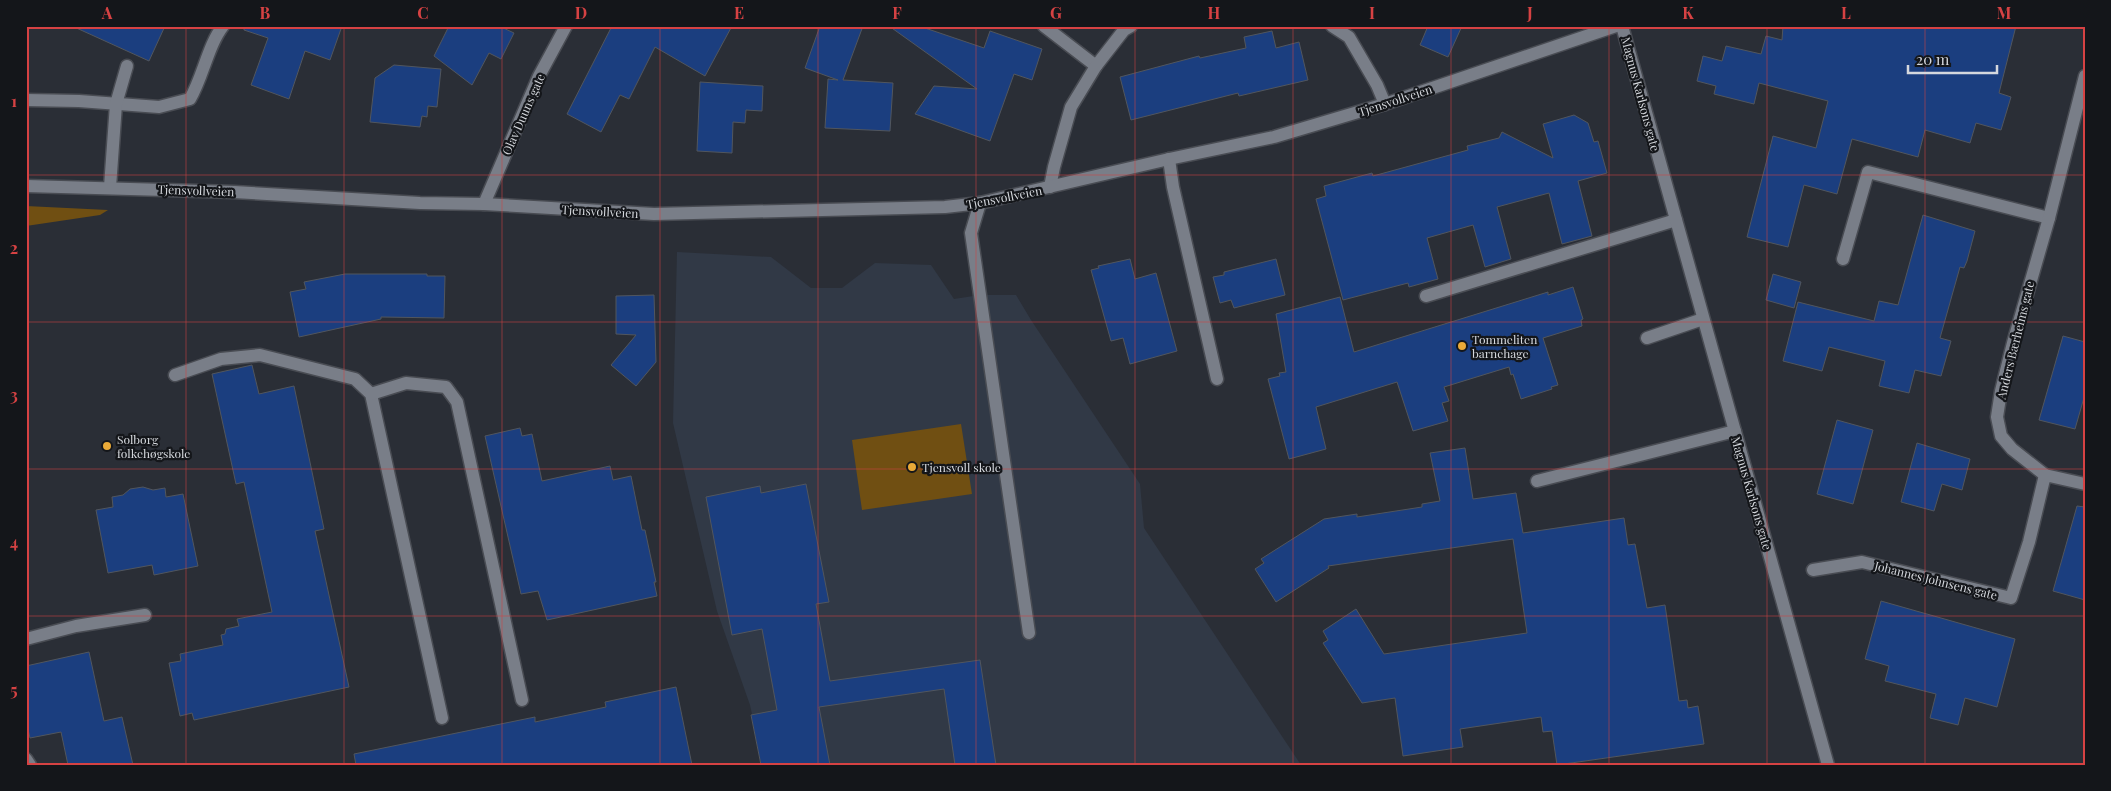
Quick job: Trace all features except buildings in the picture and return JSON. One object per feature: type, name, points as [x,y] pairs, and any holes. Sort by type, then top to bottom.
[{"type":"street","points":[[26,100],[160,107],[190,99],[199,84],[217,34],[223,26]]},
{"type":"street","name":"Olav Duuns gate","points":[[484,204],[539,76],[566,26]]},
{"type":"street","points":[[1044,26],[1096,66]]},
{"type":"street","points":[[1050,187],[1071,107],[1096,66],[1124,30],[1131,26]]},
{"type":"street","points":[[1332,26],[1349,37],[1377,85],[1385,104]]},
{"type":"street","name":"Tjensvollveien","points":[[26,186],[234,192],[654,214],[945,207],[980,203],[1169,159],[1274,137],[1385,104],[1616,26]]},
{"type":"street","name":"Magnus Karlsons gate","points":[[1622,26],[1828,765]]},
{"type":"street","points":[[110,188],[116,104],[126,66]]},
{"type":"street","name":"Anders Bærheims gate","points":[[2045,475],[2012,449],[2001,436],[1997,417],[2001,391],[2013,344],[2049,218],[2085,76]]},
{"type":"street","points":[[1169,159],[1175,196],[1217,379]]},
{"type":"street","points":[[1843,259],[1868,172],[2049,218]]},
{"type":"street","points":[[980,203],[971,233],[1029,633]]},
{"type":"street","points":[[1426,296],[1676,220]]},
{"type":"street","points":[[1648,338],[1703,319]]},
{"type":"street","points":[[175,375],[221,359],[260,355],[355,379],[371,394],[442,718]]},
{"type":"street","points":[[371,394],[406,383],[446,387],[457,402],[522,700]]},
{"type":"street","points":[[1537,482],[1735,431]]},
{"type":"street","points":[[2045,475],[2085,484]]},
{"type":"street","name":"Johannes Johnsens gate","points":[[1813,570],[1862,562],[2011,598],[2029,542],[2045,475]]},
{"type":"street","points":[[26,638],[76,626],[145,615]]},
{"type":"street","points":[[26,759],[30,765]]},
{"type":"shaded area","points":[[26,206],[108,210],[100,215],[26,226]]},
{"type":"shaded area","name":"Tjensvoll skole","points":[[677,252],[771,257],[811,288],[842,288],[875,263],[931,265],[954,299],[980,295],[1016,295],[1140,484],[1144,528],[1301,765],[763,765],[750,705],[717,611],[673,423]]},
{"type":"shaded area","name":"Tjensvoll skole","points":[[961,424],[972,494],[862,510],[852,440]]},
{"type":"place","name":"Tommeliten barnehage","points":[[1462,346]]},
{"type":"place","name":"Solborg folkehøgskole","points":[[107,446]]},
{"type":"place","name":"Tjensvoll skole","points":[[912,467]]}]
